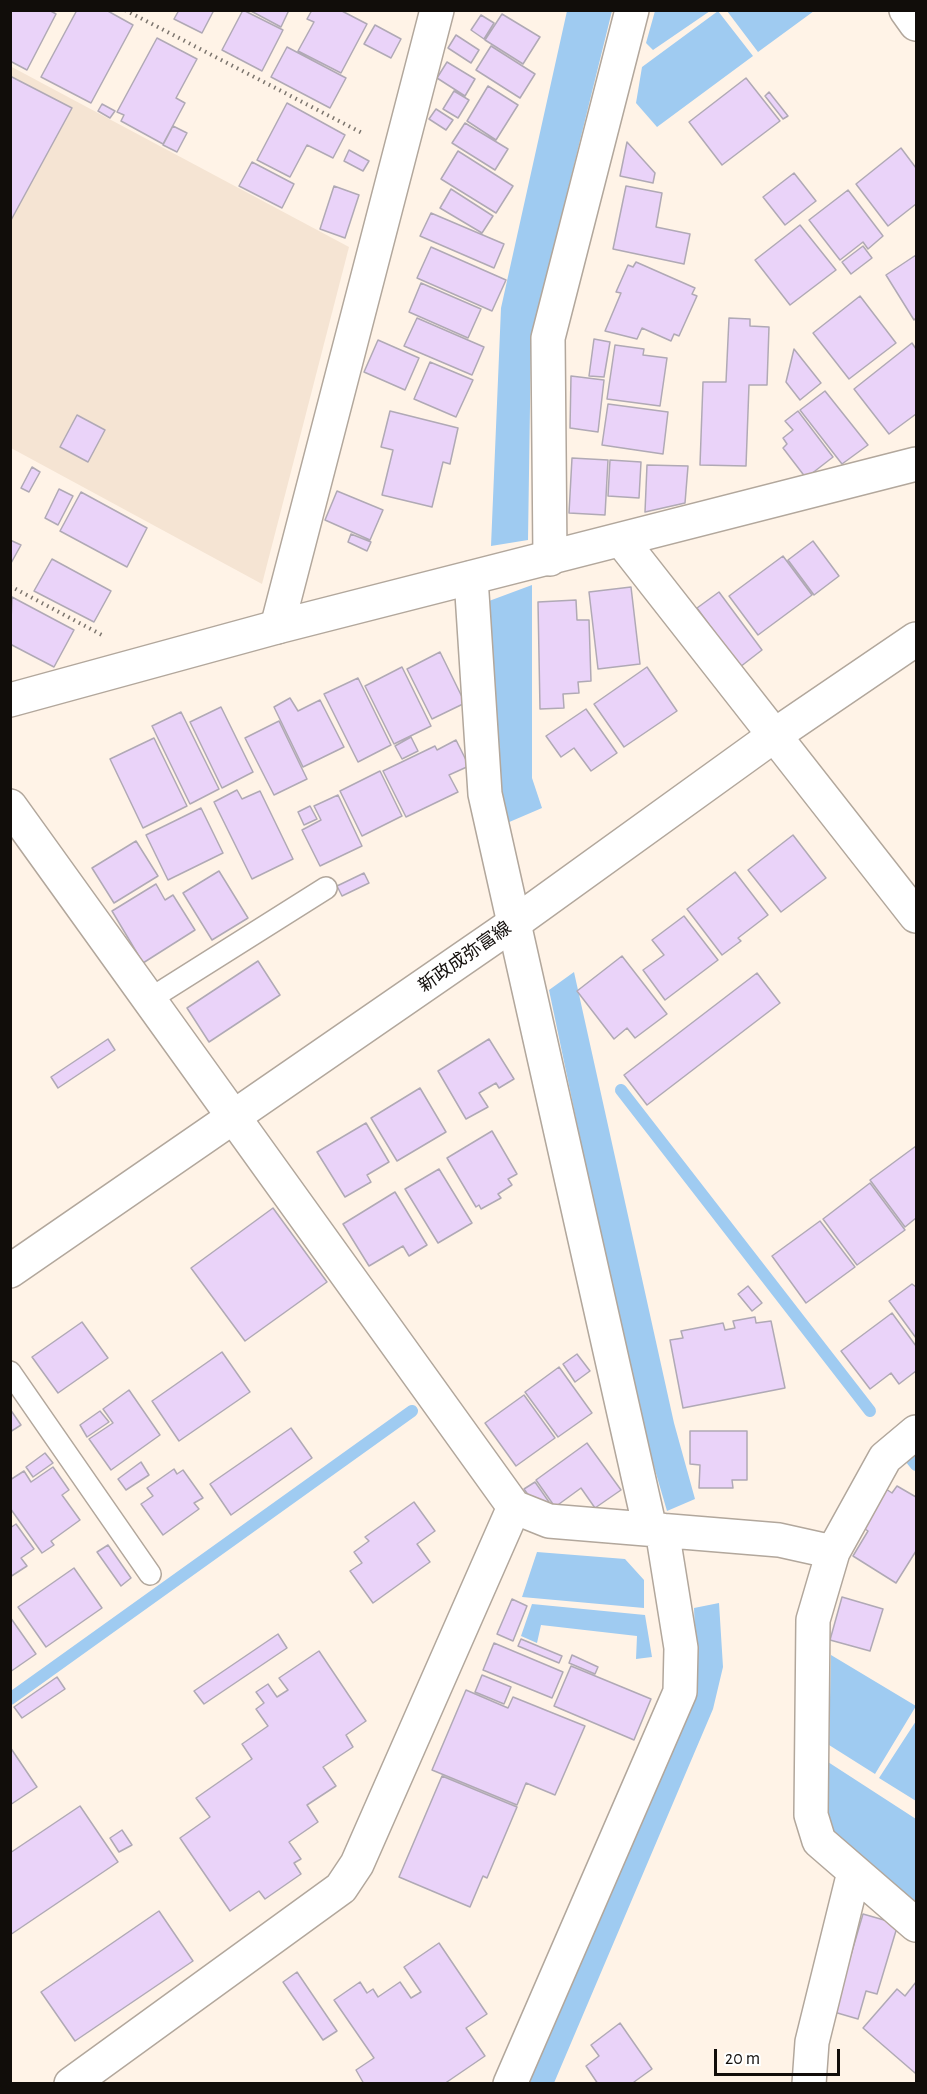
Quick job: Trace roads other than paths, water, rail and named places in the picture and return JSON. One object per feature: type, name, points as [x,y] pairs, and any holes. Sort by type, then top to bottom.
[{"type":"street","points":[[277,627],[437,10]]},
{"type":"street","points":[[550,559],[548,338],[632,10]]},
{"type":"street","points":[[906,10],[916,24]]},
{"type":"street","points":[[10,700],[277,627],[622,541],[916,464]]},
{"type":"street","points":[[622,541],[916,916]]},
{"type":"street","points":[[471,578],[485,794],[513,924],[656,1529],[681,1648],[680,1692],[510,2084]]},
{"type":"street","name":"新政成弥富線","points":[[10,1271],[513,924],[775,735],[916,639]]},
{"type":"street","points":[[10,806],[514,1507],[549,1521],[779,1540],[833,1552]]},
{"type":"street","points":[[916,1432],[885,1458],[833,1552],[813,1620],[811,1815],[819,1841],[916,1925]]},
{"type":"street","points":[[71,2084],[341,1888],[357,1864],[514,1507]]},
{"type":"street","points":[[809,2084],[812,2042],[854,1872]]},
{"type":"lane","points":[[150,999],[326,888]]},
{"type":"lane","points":[[10,1372],[150,1574]]},
{"type":"water","points":[[655,10],[710,11],[653,50],[646,43]]},
{"type":"water","points":[[567,11],[612,11],[531,339],[528,540],[491,546],[501,308]]},
{"type":"water","points":[[718,11],[753,56],[657,127],[636,103],[642,67]]},
{"type":"water","points":[[727,11],[814,11],[758,52]]},
{"type":"water","points":[[532,585],[532,778],[542,808],[507,823],[497,767],[489,601]]},
{"type":"water","points":[[574,972],[674,1423],[695,1499],[667,1511],[636,1405],[549,990]]},
{"type":"water","points":[[537,1552],[625,1559],[644,1580],[644,1608],[522,1597]]},
{"type":"water","points":[[719,1603],[723,1667],[713,1709],[554,2083],[528,2084],[696,1658],[694,1608]]},
{"type":"water","points":[[532,1604],[645,1615],[652,1657],[636,1659],[637,1636],[541,1625],[537,1643],[521,1636]]},
{"type":"water","points":[[831,1655],[916,1706],[875,1774],[829,1745]]},
{"type":"water","points":[[916,1721],[916,1801],[879,1778]]},
{"type":"water","points":[[828,1762],[916,1819],[916,1906],[882,1880],[838,1838],[827,1811]]},
{"type":"waterway","points":[[621,1090],[870,1411]]},
{"type":"waterway","points":[[10,1699],[412,1411]]},
{"type":"waterway","points":[[912,1460],[916,1465]]}]
